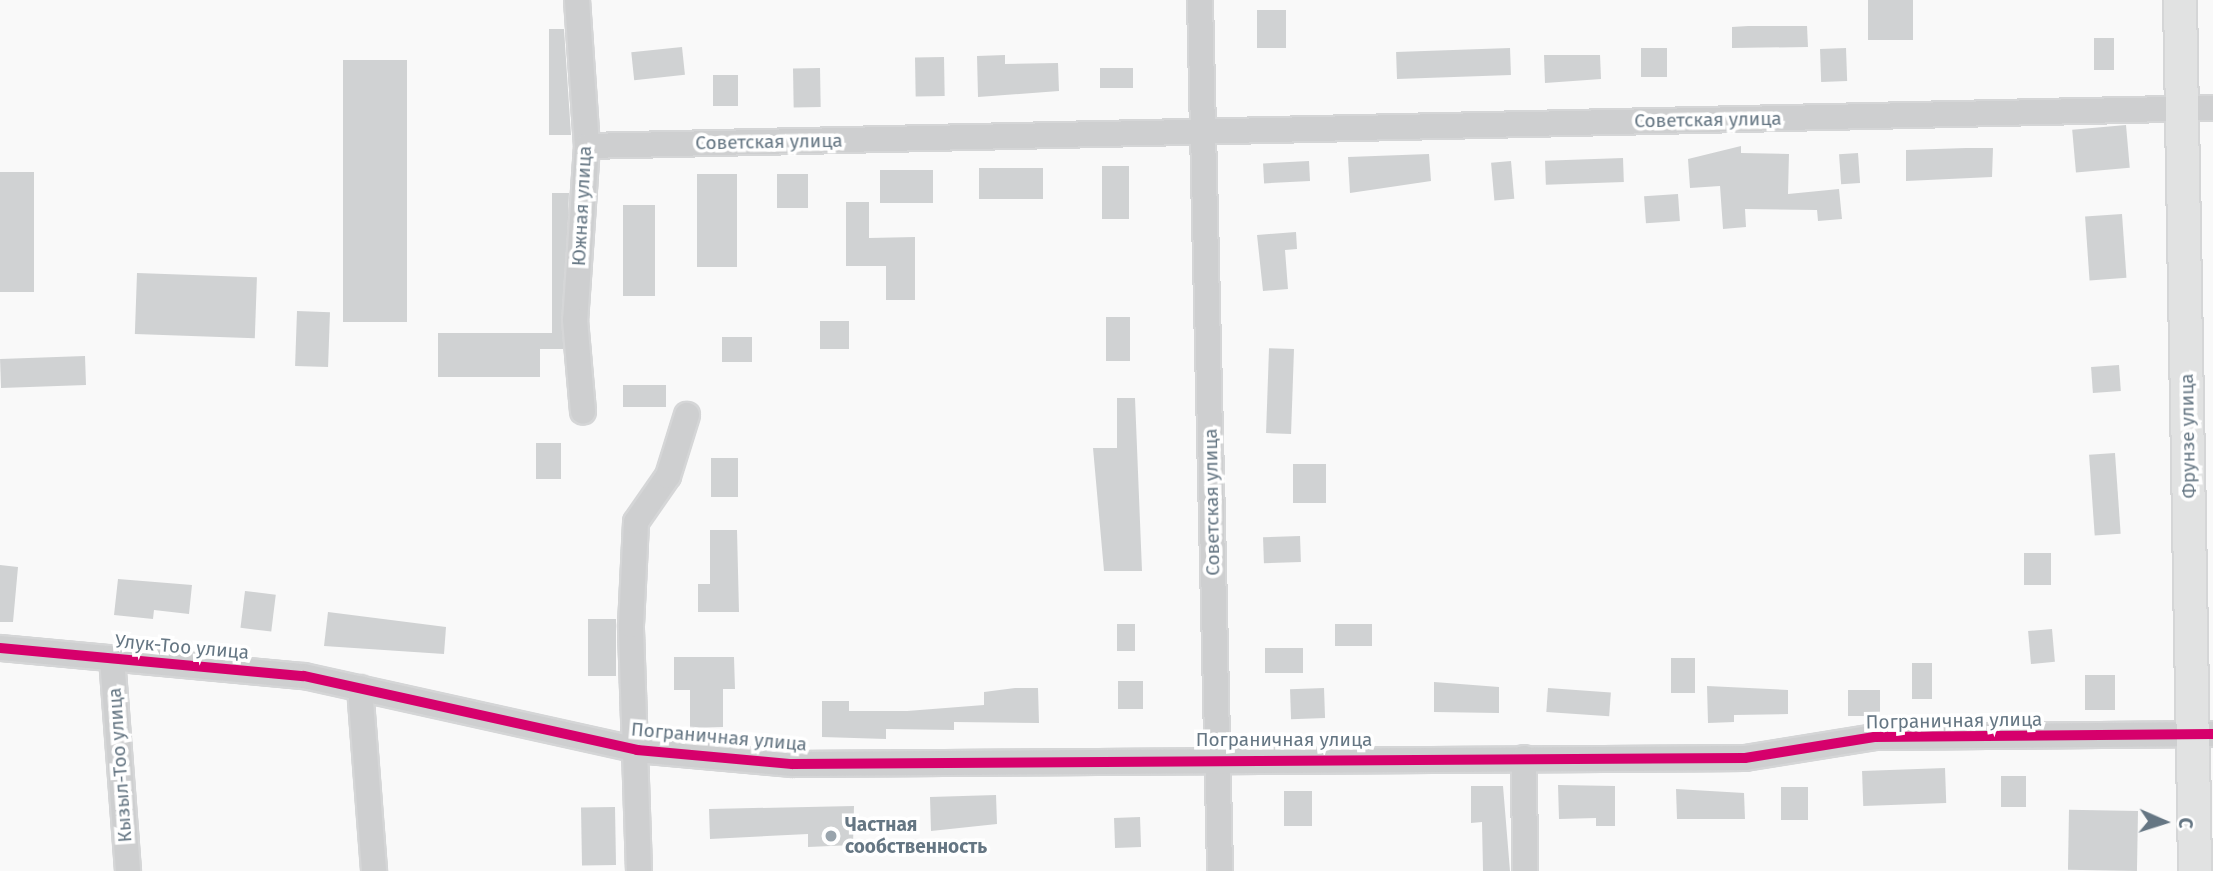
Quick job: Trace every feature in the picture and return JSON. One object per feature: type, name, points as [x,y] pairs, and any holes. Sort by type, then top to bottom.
[{"type":"main road","name":"Фрунзе улица","points":[[2180,0],[2203,735],[2196,871]]},
{"type":"street","name":"Южная улица","points":[[577,0],[587,146],[575,320],[583,412]]},
{"type":"street","name":"Советская улица","points":[[1200,0],[1220,871]]},
{"type":"street","name":"Советская улица","points":[[587,146],[2213,108]]},
{"type":"street","points":[[639,871],[631,625],[636,522],[668,476],[687,415]]},
{"type":"street","name":"Улук-Тоо улица","points":[[0,648],[304,676],[360,688]]},
{"type":"street","name":"Кызыл-Тоо улица","points":[[112,658],[128,871]]},
{"type":"street","name":"Пограничная улица","points":[[360,688],[637,750],[792,764],[1218,758],[1745,758],[1874,737],[2203,735]]},
{"type":"street","points":[[360,688],[374,871]]},
{"type":"street","points":[[1524,758],[1525,871]]},
{"type":"building","points":[[1868,0],[1913,0],[1913,40],[1868,40]]},
{"type":"building","points":[[1257,10],[1286,10],[1286,48],[1257,48]]},
{"type":"building","points":[[1807,26],[1808,47],[1732,48],[1732,27]]},
{"type":"building","points":[[549,29],[564,29],[571,135],[549,135]]},
{"type":"building","points":[[2094,38],[2114,38],[2114,70],[2094,70]]},
{"type":"building","points":[[682,47],[685,75],[634,80],[631,52]]},
{"type":"building","points":[[1510,48],[1511,75],[1397,79],[1396,52]]},
{"type":"building","points":[[1641,48],[1667,48],[1667,77],[1641,77]]},
{"type":"building","points":[[1846,48],[1847,81],[1821,82],[1820,49]]},
{"type":"building","points":[[1005,55],[1005,64],[1058,63],[1059,91],[978,97],[977,56]]},
{"type":"building","points":[[1544,55],[1600,55],[1601,79],[1545,83]]},
{"type":"building","points":[[944,57],[945,96],[916,97],[915,58]]},
{"type":"building","points":[[343,60],[407,60],[407,322],[343,322]]},
{"type":"building","points":[[793,68],[820,68],[821,107],[794,107]]},
{"type":"building","points":[[1100,68],[1133,68],[1133,88],[1100,88]]},
{"type":"building","points":[[713,75],[738,75],[738,106],[713,106]]},
{"type":"building","points":[[2126,125],[2130,168],[2076,173],[2072,130]]},
{"type":"building","points":[[1741,146],[1741,153],[1789,154],[1788,194],[1839,189],[1842,219],[1818,221],[1817,210],[1745,209],[1746,227],[1723,229],[1720,186],[1690,188],[1688,159]]},
{"type":"building","points":[[1993,148],[1992,177],[1906,181],[1906,150]]},
{"type":"building","points":[[1858,153],[1860,183],[1841,184],[1839,154]]},
{"type":"building","points":[[1429,154],[1431,181],[1350,193],[1348,157]]},
{"type":"building","points":[[1623,158],[1624,182],[1546,185],[1545,161]]},
{"type":"building","points":[[1309,161],[1310,181],[1264,183],[1263,163]]},
{"type":"building","points":[[1511,161],[1514,199],[1494,201],[1491,163]]},
{"type":"building","points":[[1102,166],[1129,166],[1129,219],[1102,219]]},
{"type":"building","points":[[979,168],[1043,168],[1043,199],[979,199]]},
{"type":"building","points":[[880,170],[933,170],[933,203],[880,203]]},
{"type":"building","points":[[0,172],[34,172],[34,292],[0,292]]},
{"type":"building","points":[[697,174],[737,174],[737,267],[697,267]]},
{"type":"building","points":[[777,174],[808,174],[808,208],[777,208]]},
{"type":"building","points":[[552,193],[569,193],[563,349],[540,349],[540,377],[438,377],[438,333],[552,333]]},
{"type":"building","points":[[1678,194],[1680,221],[1646,223],[1644,196]]},
{"type":"building","points":[[846,202],[869,202],[869,238],[915,237],[915,300],[886,300],[886,266],[846,266]]},
{"type":"building","points":[[623,205],[655,205],[655,296],[623,296]]},
{"type":"building","points":[[2122,214],[2126,278],[2090,280],[2085,217]]},
{"type":"building","points":[[1296,232],[1297,249],[1285,250],[1288,289],[1263,291],[1257,235]]},
{"type":"building","points":[[137,273],[257,277],[255,338],[135,334]]},
{"type":"building","points":[[297,311],[330,312],[328,367],[295,366]]},
{"type":"building","points":[[1106,317],[1130,317],[1130,361],[1106,361]]},
{"type":"building","points":[[820,321],[849,321],[849,349],[820,349]]},
{"type":"building","points":[[722,337],[752,337],[752,362],[722,362]]},
{"type":"building","points":[[1269,348],[1294,349],[1291,434],[1266,433]]},
{"type":"building","points":[[85,356],[86,385],[1,388],[0,359]]},
{"type":"building","points":[[2119,365],[2121,391],[2093,393],[2091,367]]},
{"type":"building","points":[[623,385],[666,385],[666,407],[623,407]]},
{"type":"building","points":[[1117,398],[1135,398],[1142,571],[1104,571],[1093,448],[1117,448]]},
{"type":"building","points":[[536,443],[561,443],[561,479],[536,479]]},
{"type":"building","points":[[2115,453],[2121,534],[2095,536],[2089,455]]},
{"type":"building","points":[[711,458],[738,458],[738,497],[711,497]]},
{"type":"building","points":[[1293,464],[1326,464],[1326,503],[1293,503]]},
{"type":"building","points":[[710,530],[737,530],[739,612],[698,612],[698,584],[710,584]]},
{"type":"building","points":[[1300,536],[1301,562],[1264,563],[1263,537]]},
{"type":"building","points":[[2024,553],[2051,553],[2051,585],[2024,585]]},
{"type":"building","points":[[0,565],[18,567],[13,622],[0,622]]},
{"type":"building","points":[[118,579],[192,585],[189,614],[154,610],[153,619],[114,615]]},
{"type":"building","points":[[245,591],[276,595],[271,632],[240,628]]},
{"type":"building","points":[[328,612],[446,627],[444,654],[324,646]]},
{"type":"building","points":[[588,619],[616,619],[616,676],[588,676]]},
{"type":"building","points":[[1117,624],[1135,624],[1135,651],[1117,651]]},
{"type":"building","points":[[1335,624],[1372,624],[1372,646],[1335,646]]},
{"type":"building","points":[[2052,629],[2055,662],[2031,664],[2028,631]]},
{"type":"building","points":[[1265,648],[1303,648],[1303,673],[1265,673]]},
{"type":"building","points":[[674,657],[734,657],[735,689],[723,689],[723,727],[690,728],[690,690],[674,690]]},
{"type":"building","points":[[1671,658],[1695,658],[1695,693],[1671,693]]},
{"type":"building","points":[[1912,663],[1932,663],[1932,699],[1912,699]]},
{"type":"building","points":[[2085,675],[2115,675],[2115,710],[2085,710]]},
{"type":"building","points":[[1118,681],[1143,681],[1143,709],[1118,709]]},
{"type":"building","points":[[1434,682],[1499,687],[1499,713],[1434,712]]},
{"type":"building","points":[[1707,686],[1788,690],[1788,714],[1734,715],[1734,722],[1708,723]]},
{"type":"building","points":[[1038,688],[1039,723],[954,722],[954,730],[886,729],[886,739],[822,737],[822,701],[849,701],[849,711],[907,711],[984,705],[984,692]]},
{"type":"building","points":[[1324,688],[1325,718],[1291,719],[1290,689]]},
{"type":"building","points":[[1548,688],[1611,692],[1609,716],[1546,712]]},
{"type":"building","points":[[1848,690],[1880,690],[1880,716],[1848,716]]},
{"type":"building","points":[[1945,768],[1946,803],[1863,806],[1862,771]]},
{"type":"building","points":[[2001,776],[2026,776],[2026,807],[2001,807]]},
{"type":"building","points":[[1558,785],[1615,786],[1615,826],[1596,826],[1596,818],[1559,819]]},
{"type":"building","points":[[1471,786],[1503,786],[1510,871],[1483,871],[1482,822],[1471,823]]},
{"type":"building","points":[[1781,787],[1808,787],[1808,820],[1781,820]]},
{"type":"building","points":[[1676,789],[1744,793],[1745,819],[1677,819]]},
{"type":"building","points":[[1284,791],[1312,791],[1312,826],[1284,826]]},
{"type":"building","points":[[996,795],[997,824],[931,831],[930,797]]},
{"type":"building","points":[[854,806],[853,845],[808,847],[808,834],[710,839],[709,809]]},
{"type":"building","points":[[615,807],[616,865],[582,866],[581,808]]},
{"type":"building","points":[[2069,810],[2138,811],[2137,871],[2068,870]]},
{"type":"building","points":[[1140,817],[1141,847],[1115,848],[1114,818]]},
{"type":"cycle path","points":[[0,648],[304,676],[637,750],[792,764],[1745,758],[1874,737],[2213,734]]},
{"type":"place","name":"Частная сообственность","points":[[831,836]]}]
